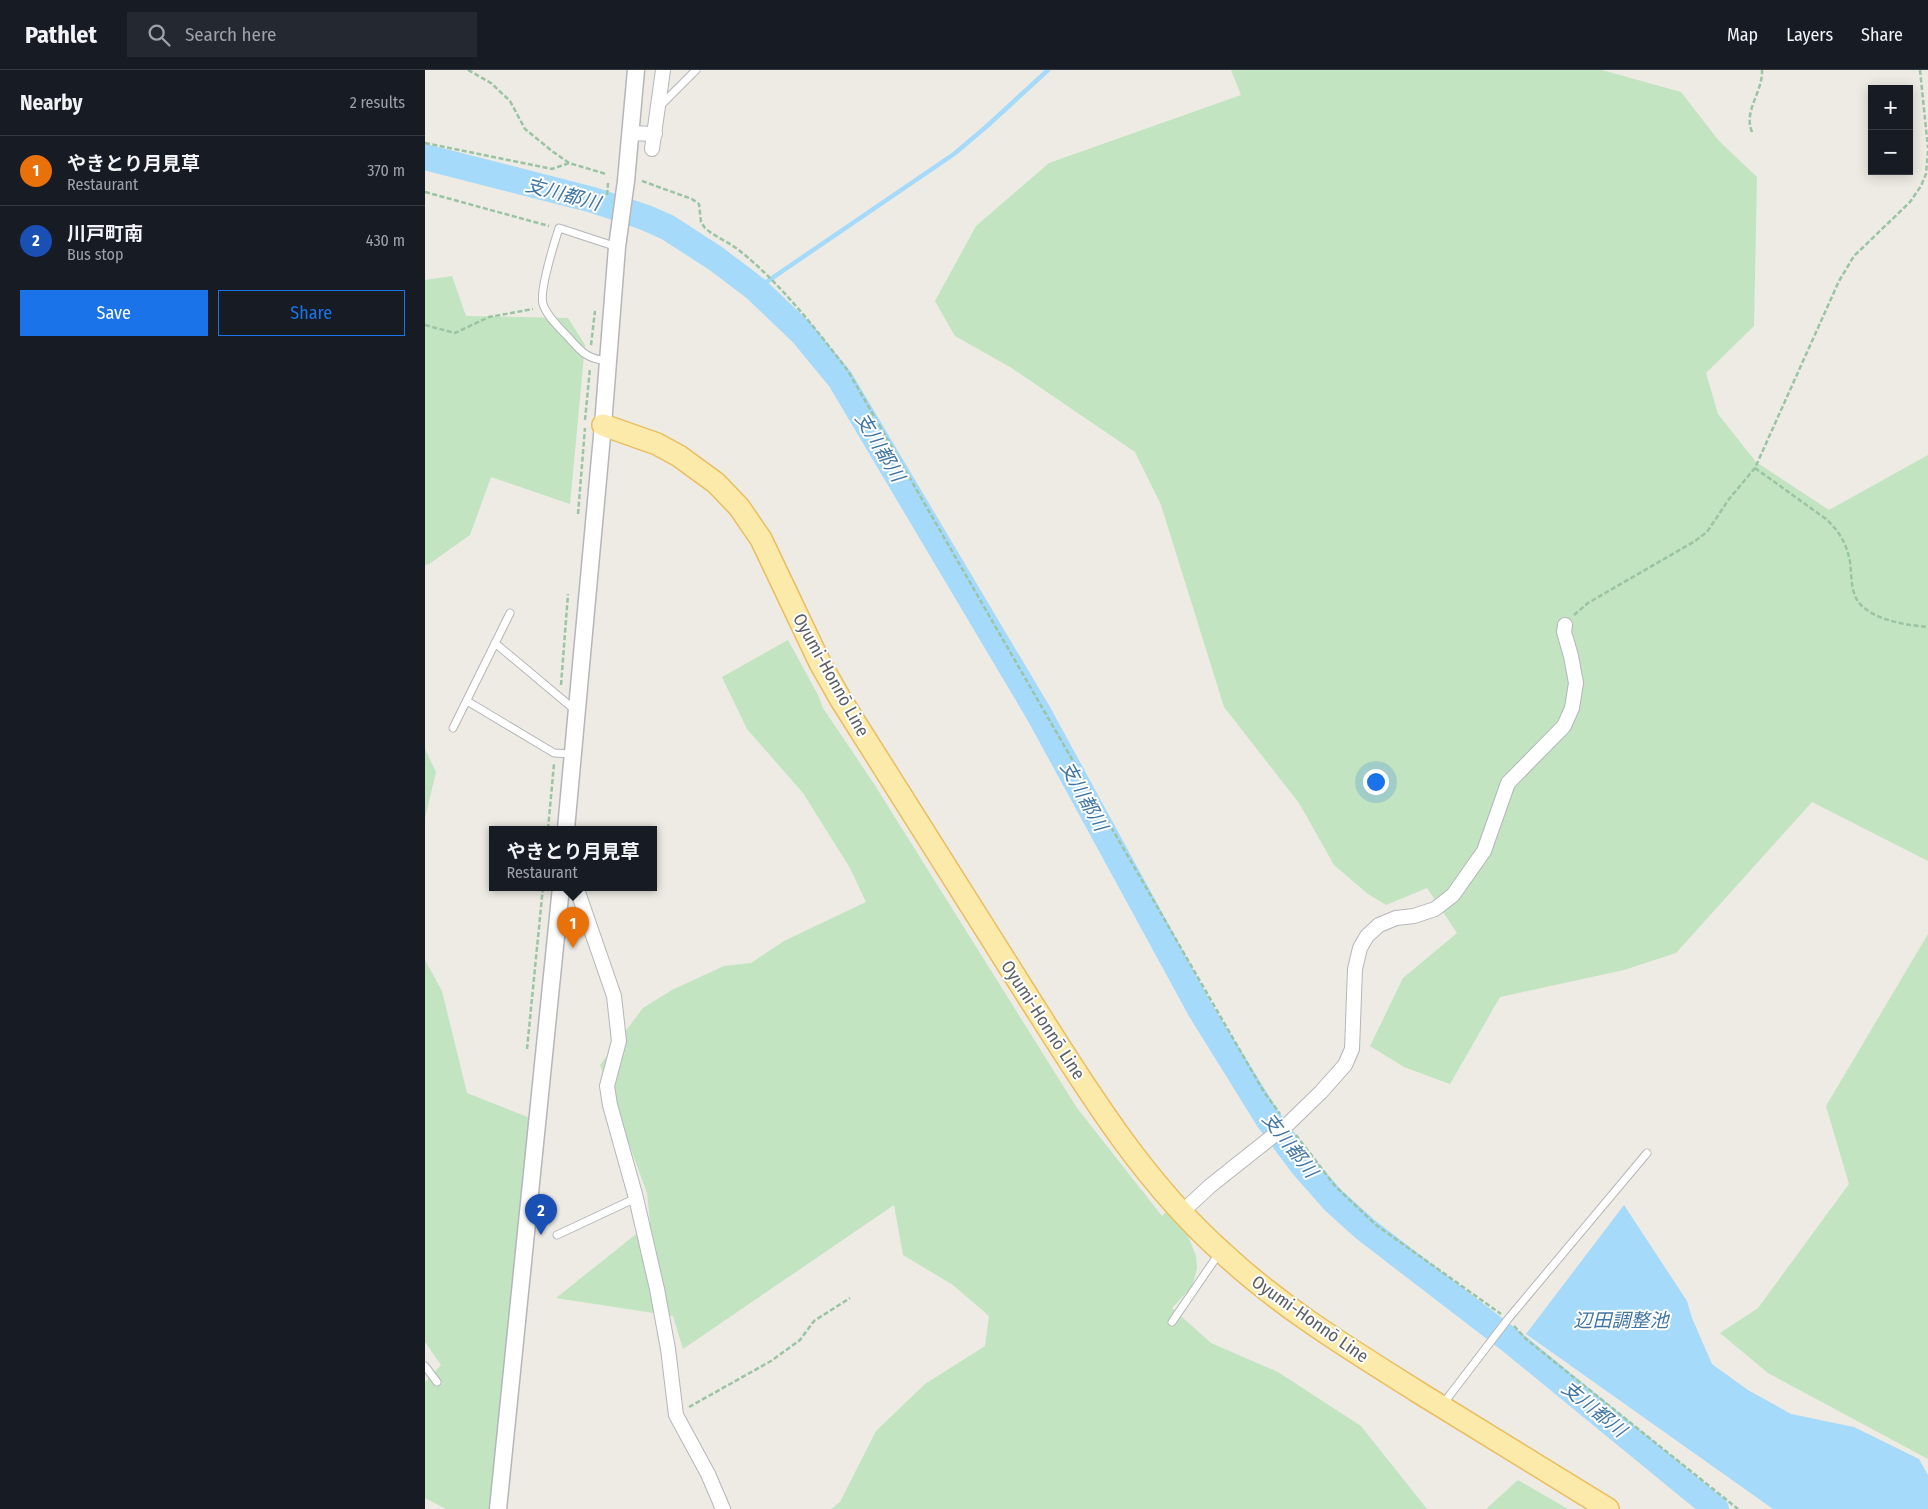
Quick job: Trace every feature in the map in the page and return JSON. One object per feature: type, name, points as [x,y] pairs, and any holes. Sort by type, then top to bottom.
[{"type":"main road","name":"Oyumi-Honnō Line","points":[[603,424],[657,444],[679,456],[716,484],[739,507],[761,539],[820,663],[841,700],[1072,1066],[1144,1167],[1182,1212],[1220,1252],[1268,1293],[1330,1337],[1607,1509]]},
{"type":"street","points":[[566,826],[617,247],[634,181],[630,133],[636,70]]},
{"type":"street","points":[[653,149],[663,70]]},
{"type":"street","points":[[630,133],[655,134]]},
{"type":"street","points":[[1182,1212],[1210,1186],[1286,1126],[1321,1092],[1345,1065],[1352,1049],[1355,969],[1360,948],[1367,936],[1379,925],[1396,918],[1414,916],[1435,909],[1453,895],[1484,851],[1508,783],[1564,726],[1572,708],[1576,683],[1564,632],[1565,625]]},
{"type":"street","points":[[498,1509],[561,891]]},
{"type":"street","points":[[576,891],[614,996],[619,1041],[607,1086],[610,1105],[635,1198],[658,1297],[668,1350],[676,1415],[708,1474],[723,1509]]},
{"type":"lane","points":[[659,107],[696,70]]},
{"type":"lane","points":[[608,361],[584,355],[544,307],[543,291],[559,228],[617,247]]},
{"type":"lane","points":[[453,728],[510,612]]},
{"type":"lane","points":[[495,644],[577,712]]},
{"type":"lane","points":[[467,701],[554,753],[573,754]]},
{"type":"lane","points":[[1442,1406],[1508,1319],[1647,1153]]},
{"type":"lane","points":[[557,1235],[635,1198]]},
{"type":"lane","points":[[1172,1322],[1220,1252]]},
{"type":"lane","points":[[425,1366],[437,1382]]},
{"type":"path","points":[[468,70],[491,83],[510,101],[525,129],[569,163],[606,174]]},
{"type":"path","points":[[1752,132],[1749,117],[1759,90],[1762,70]]},
{"type":"path","points":[[1565,625],[1587,603],[1695,541],[1707,532],[1729,499],[1755,468],[1839,281],[1855,256],[1909,202],[1921,186],[1926,174],[1928,149],[1921,70]]},
{"type":"path","points":[[425,143],[553,168],[569,163]]},
{"type":"path","points":[[634,181],[692,199],[699,204],[701,222],[705,228],[739,250],[763,272],[820,334],[848,371],[1259,1084],[1286,1126],[1335,1186],[1376,1225],[1508,1319],[1526,1339],[1738,1509]]},
{"type":"path","points":[[425,192],[559,228]]},
{"type":"path","points":[[425,325],[455,333],[489,317],[544,307]]},
{"type":"path","points":[[577,522],[595,311]]},
{"type":"path","points":[[1755,468],[1837,528],[1845,544],[1850,561],[1853,588],[1862,606],[1883,618],[1928,627]]},
{"type":"path","points":[[561,686],[568,594]]},
{"type":"path","points":[[548,826],[554,761]]},
{"type":"path","points":[[676,1415],[771,1361],[800,1340],[814,1321],[850,1298]]},
{"type":"green space","points":[[1231,70],[1602,70],[1681,92],[1719,141],[1757,177],[1754,326],[1706,373],[1718,414],[1756,462],[1829,510],[1928,455],[1928,861],[1812,802],[1676,953],[1624,970],[1500,997],[1450,1084],[1404,1067],[1370,1046],[1403,978],[1457,933],[1427,888],[1386,905],[1368,894],[1334,865],[1299,803],[1224,707],[1161,505],[1135,452],[1010,367],[955,336],[935,301],[976,226],[1049,163],[1241,95]]},
{"type":"green space","points":[[452,276],[466,316],[568,318],[585,345],[570,504],[491,477],[470,535],[425,565],[425,280]]},
{"type":"green space","points":[[788,640],[818,695],[823,708],[874,784],[1077,1108],[1162,1216],[1167,1211],[1186,1231],[1196,1256],[1197,1268],[1192,1287],[1172,1308],[1211,1343],[1278,1372],[1361,1426],[1427,1509],[831,1509],[840,1502],[876,1431],[925,1384],[985,1346],[989,1316],[953,1285],[903,1255],[894,1205],[683,1349],[673,1316],[556,1298],[650,1223],[647,1193],[600,1065],[643,1008],[672,990],[724,966],[751,963],[784,941],[866,902],[850,868],[803,793],[747,729],[722,677]]},
{"type":"green space","points":[[425,749],[436,772],[425,818]]},
{"type":"green space","points":[[1928,934],[1928,1459],[1768,1373],[1720,1333],[1758,1308],[1849,1184],[1826,1106]]},
{"type":"green space","points":[[425,960],[442,991],[467,1093],[530,1118],[511,1291],[494,1509],[446,1509],[425,1498],[425,1382],[441,1365],[425,1342]]},
{"type":"green space","points":[[1518,1480],[1568,1509],[1486,1509]]},
{"type":"water","name":"辺田調整池","points":[[1624,1205],[1687,1301],[1692,1318],[1712,1364],[1748,1390],[1791,1414],[1854,1427],[1919,1459],[1928,1475],[1928,1509],[1773,1509],[1526,1334]]},
{"type":"waterway","points":[[756,289],[954,154],[1048,70]]},
{"type":"waterway","name":"支川都川","points":[[425,157],[593,200],[644,217],[667,227],[715,258],[756,289],[802,333],[840,379],[1039,714],[1201,1011],[1268,1119],[1303,1166],[1333,1200],[1365,1229],[1512,1342],[1716,1509]]},
{"type":"place","name":"やきとり月見草","points":[[573,948]]},
{"type":"place","name":"川戸町南","points":[[541,1235]]}]
